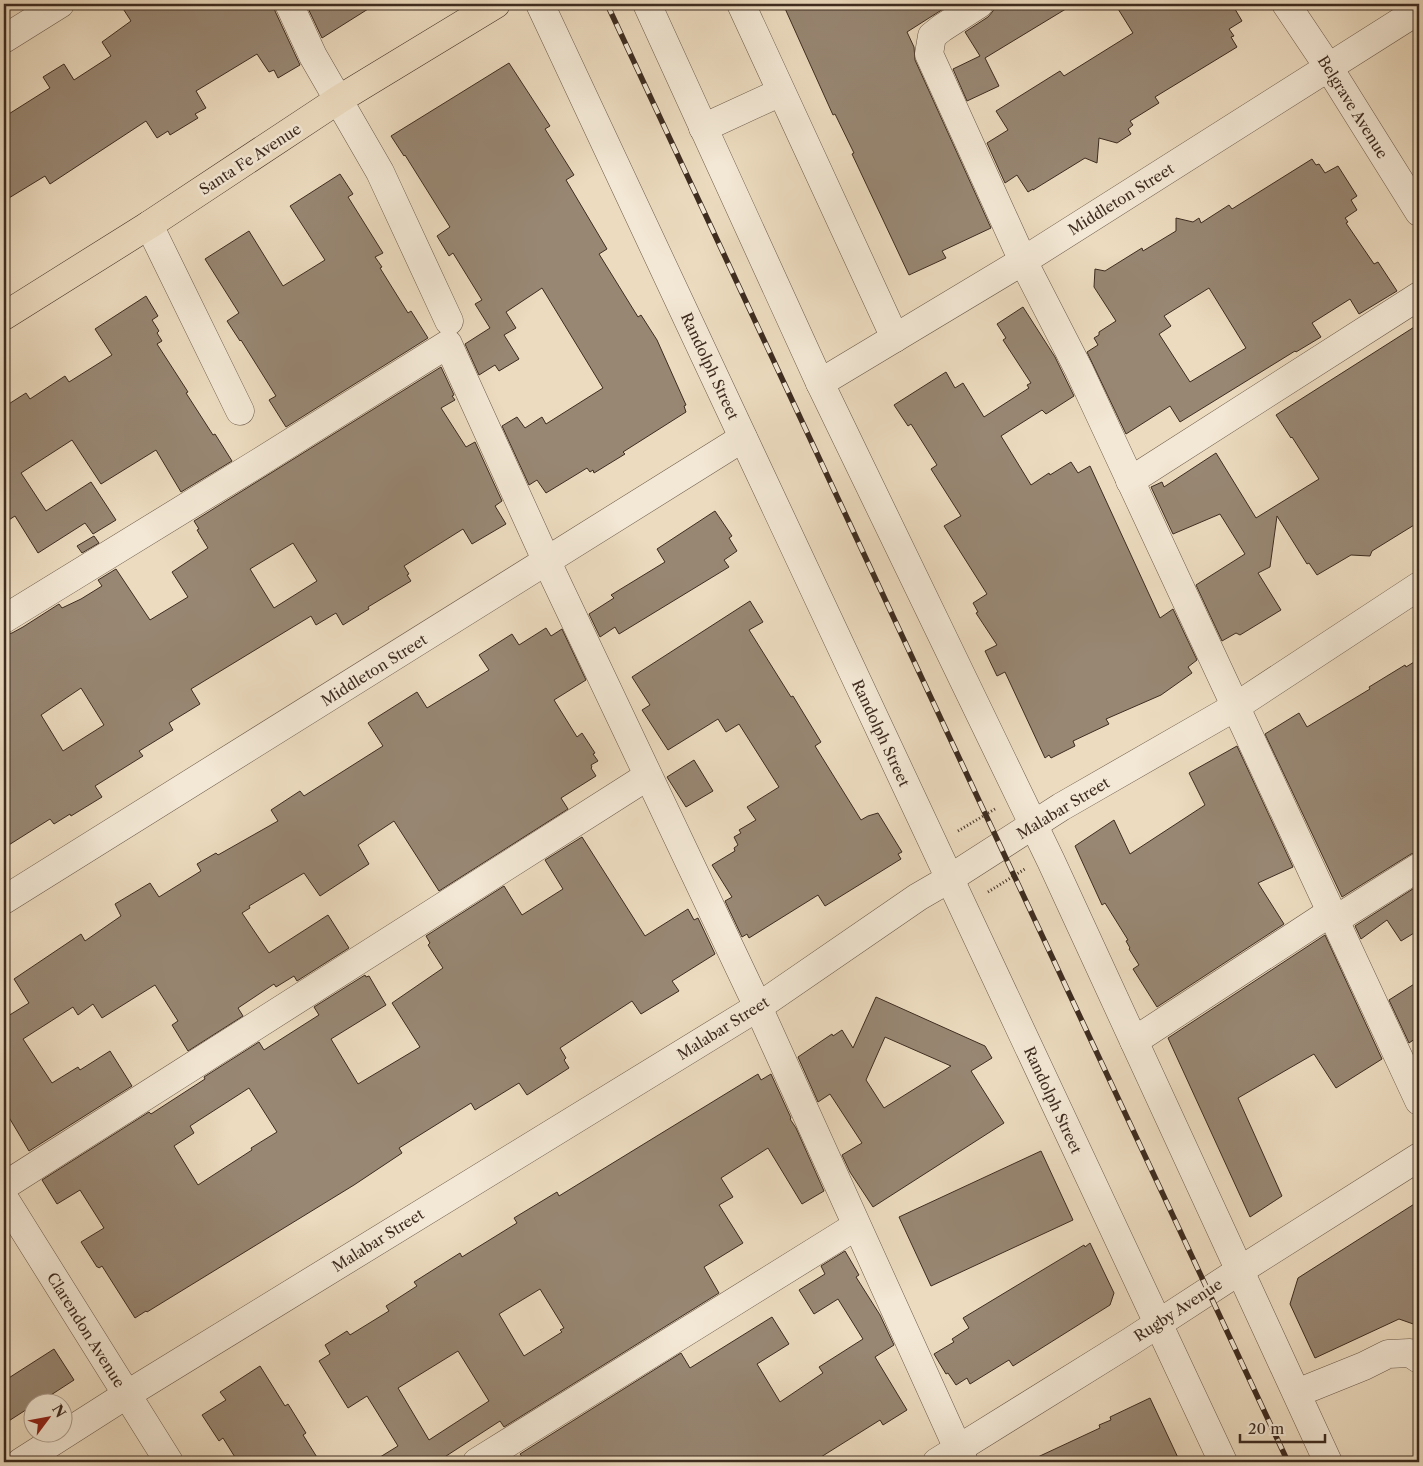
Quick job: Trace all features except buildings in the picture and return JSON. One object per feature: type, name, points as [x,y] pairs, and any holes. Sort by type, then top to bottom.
[{"type":"main road","name":"Santa Fe Avenue","points":[[4,316],[149,225],[338,100],[496,4]]},
{"type":"street","points":[[4,39],[60,4]]},
{"type":"street","points":[[289,4],[313,56],[380,172],[449,322]]},
{"type":"street","name":"Randolph Street","points":[[540,4],[1223,1462]]},
{"type":"street","points":[[647,4],[820,382],[1033,825],[1328,1462]]},
{"type":"street","points":[[741,4],[895,338]]},
{"type":"street","points":[[979,4],[932,36],[929,54],[1023,261],[1079,370],[1419,1101]]},
{"type":"street","name":"Belgrave Avenue","points":[[1286,4],[1329,68],[1419,212]]},
{"type":"street","name":"Middleton Street","points":[[820,382],[1023,261],[1419,10]]},
{"type":"street","points":[[703,128],[781,92]]},
{"type":"street","points":[[149,225],[240,411]]},
{"type":"street","points":[[1130,481],[1419,296]]},
{"type":"street","points":[[4,619],[448,344],[547,562],[758,1007],[856,1226],[953,1458]]},
{"type":"street","name":"Middleton Street","points":[[4,900],[744,438]]},
{"type":"street","name":"Malabar Street","points":[[21,1462],[126,1395],[758,1007],[918,897],[1061,807],[1235,707],[1419,586]]},
{"type":"street","points":[[4,1186],[648,776]]},
{"type":"street","points":[[1134,1041],[1333,916],[1419,867]]},
{"type":"street","name":"Rugby Avenue","points":[[953,1458],[1239,1271],[1419,1158]]},
{"type":"street","name":"Clarendon Avenue","points":[[4,1198],[169,1462]]},
{"type":"street","points":[[477,1462],[856,1226]]},
{"type":"street","points":[[1297,1393],[1364,1366],[1388,1354],[1410,1353],[1419,1359]]},
{"type":"path","points":[[955,833],[999,806]]},
{"type":"path","points":[[985,894],[1027,868]]},
{"type":"railway","points":[[607,4],[1288,1462]]}]
